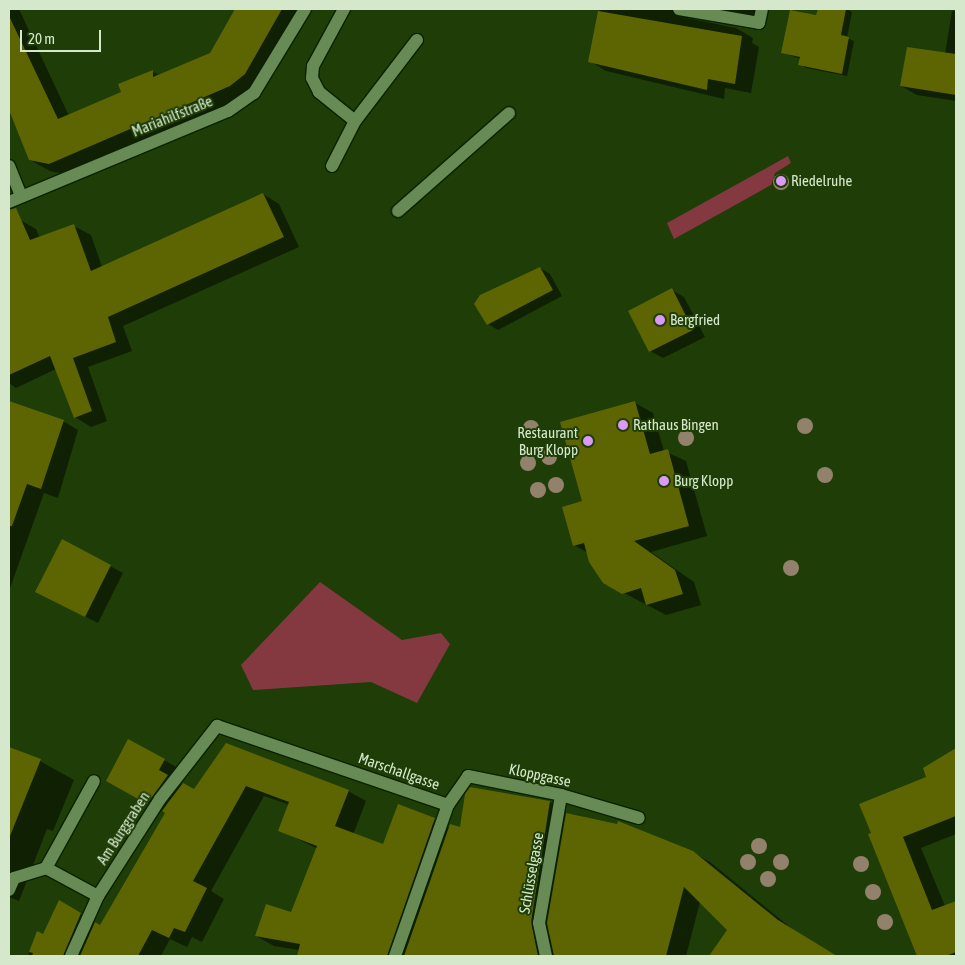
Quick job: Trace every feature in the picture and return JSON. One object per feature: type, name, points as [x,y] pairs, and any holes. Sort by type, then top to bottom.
[{"type":"street","name":"Mariahilfstraße","points":[[9,202],[228,111],[254,93],[305,9]]},
{"type":"street","points":[[344,9],[313,66],[312,78],[319,92],[355,121]]},
{"type":"street","points":[[679,9],[759,23],[762,9]]},
{"type":"street","points":[[332,166],[355,121],[417,40]]},
{"type":"street","points":[[398,211],[509,113]]},
{"type":"street","points":[[9,166],[21,196]]},
{"type":"street","name":"Marschallgasse","points":[[217,726],[448,805],[395,956]]},
{"type":"street","name":"Am Burggraben","points":[[71,956],[98,896],[160,799],[217,726]]},
{"type":"street","name":"Kloppgasse","points":[[448,805],[468,776],[561,795],[639,818]]},
{"type":"street","points":[[9,890],[14,878],[46,868],[94,781]]},
{"type":"street","name":"Schlüsselgasse","points":[[546,956],[539,923],[561,795]]},
{"type":"street","points":[[46,868],[98,896]]},
{"type":"shaded area","points":[[788,156],[791,163],[775,173],[771,185],[674,239],[667,223]]},
{"type":"shaded area","points":[[320,582],[402,640],[441,633],[450,644],[417,703],[371,682],[253,690],[241,665]]},
{"type":"building","points":[[235,9],[282,9],[245,74],[230,86],[49,164],[29,160],[9,110],[9,16],[58,119],[121,92],[118,84],[153,70],[153,77],[210,53]]},
{"type":"building","points":[[818,9],[846,9],[841,35],[849,37],[842,74],[798,65],[800,57],[781,53],[790,10],[816,15]]},
{"type":"building","points":[[598,11],[742,36],[735,84],[708,79],[707,90],[588,62]]},
{"type":"building","points":[[907,47],[956,54],[956,95],[900,86]]},
{"type":"building","points":[[263,193],[284,237],[108,317],[116,342],[73,358],[92,411],[74,418],[50,356],[9,375],[9,210],[16,208],[30,240],[74,224],[91,271]]},
{"type":"building","points":[[540,267],[553,290],[487,325],[474,304],[480,295]]},
{"type":"building","name":"Bergfried","points":[[672,288],[693,330],[649,352],[628,311]]},
{"type":"building","points":[[9,401],[64,420],[41,489],[27,484],[12,526],[9,526]]},
{"type":"building","points":[[635,401],[650,454],[668,449],[689,526],[634,541],[675,570],[683,594],[646,605],[641,588],[622,594],[603,583],[589,562],[584,543],[573,546],[562,507],[582,501],[560,422]]},
{"type":"building","points":[[62,539],[111,565],[85,617],[35,592]]},
{"type":"building","points":[[128,739],[165,759],[159,770],[168,775],[147,804],[106,781]]},
{"type":"building","points":[[226,743],[349,790],[335,826],[383,844],[398,804],[435,818],[387,956],[297,956],[300,944],[255,936],[266,904],[291,912],[317,846],[278,831],[289,802],[246,786],[193,881],[207,888],[185,932],[174,928],[169,938],[152,930],[138,956],[80,956],[95,922],[100,925],[165,813],[162,811],[183,783],[194,789]]},
{"type":"building","points":[[9,747],[41,759],[10,836],[9,836]]},
{"type":"building","points":[[956,748],[956,816],[903,837],[932,910],[956,901],[956,952],[946,956],[917,956],[868,834],[871,833],[859,804],[926,777],[923,768]]},
{"type":"building","points":[[470,787],[550,801],[531,922],[538,956],[404,956],[450,824],[460,827],[465,794]]},
{"type":"building","points":[[566,813],[617,824],[618,821],[693,851],[778,920],[837,956],[709,956],[727,930],[684,887],[666,956],[554,956],[547,923]]},
{"type":"building","points":[[59,900],[81,913],[63,956],[32,956],[33,953],[29,952],[37,931],[43,934]]},
{"type":"place","name":"Riedelruhe","points":[[781,181]]},
{"type":"place","name":"Bergfried","points":[[660,320]]},
{"type":"place","name":"Rathaus Bingen","points":[[623,425]]},
{"type":"place","name":"Restaurant Burg Klopp","points":[[588,441]]},
{"type":"place","name":"Burg Klopp","points":[[664,481]]}]
